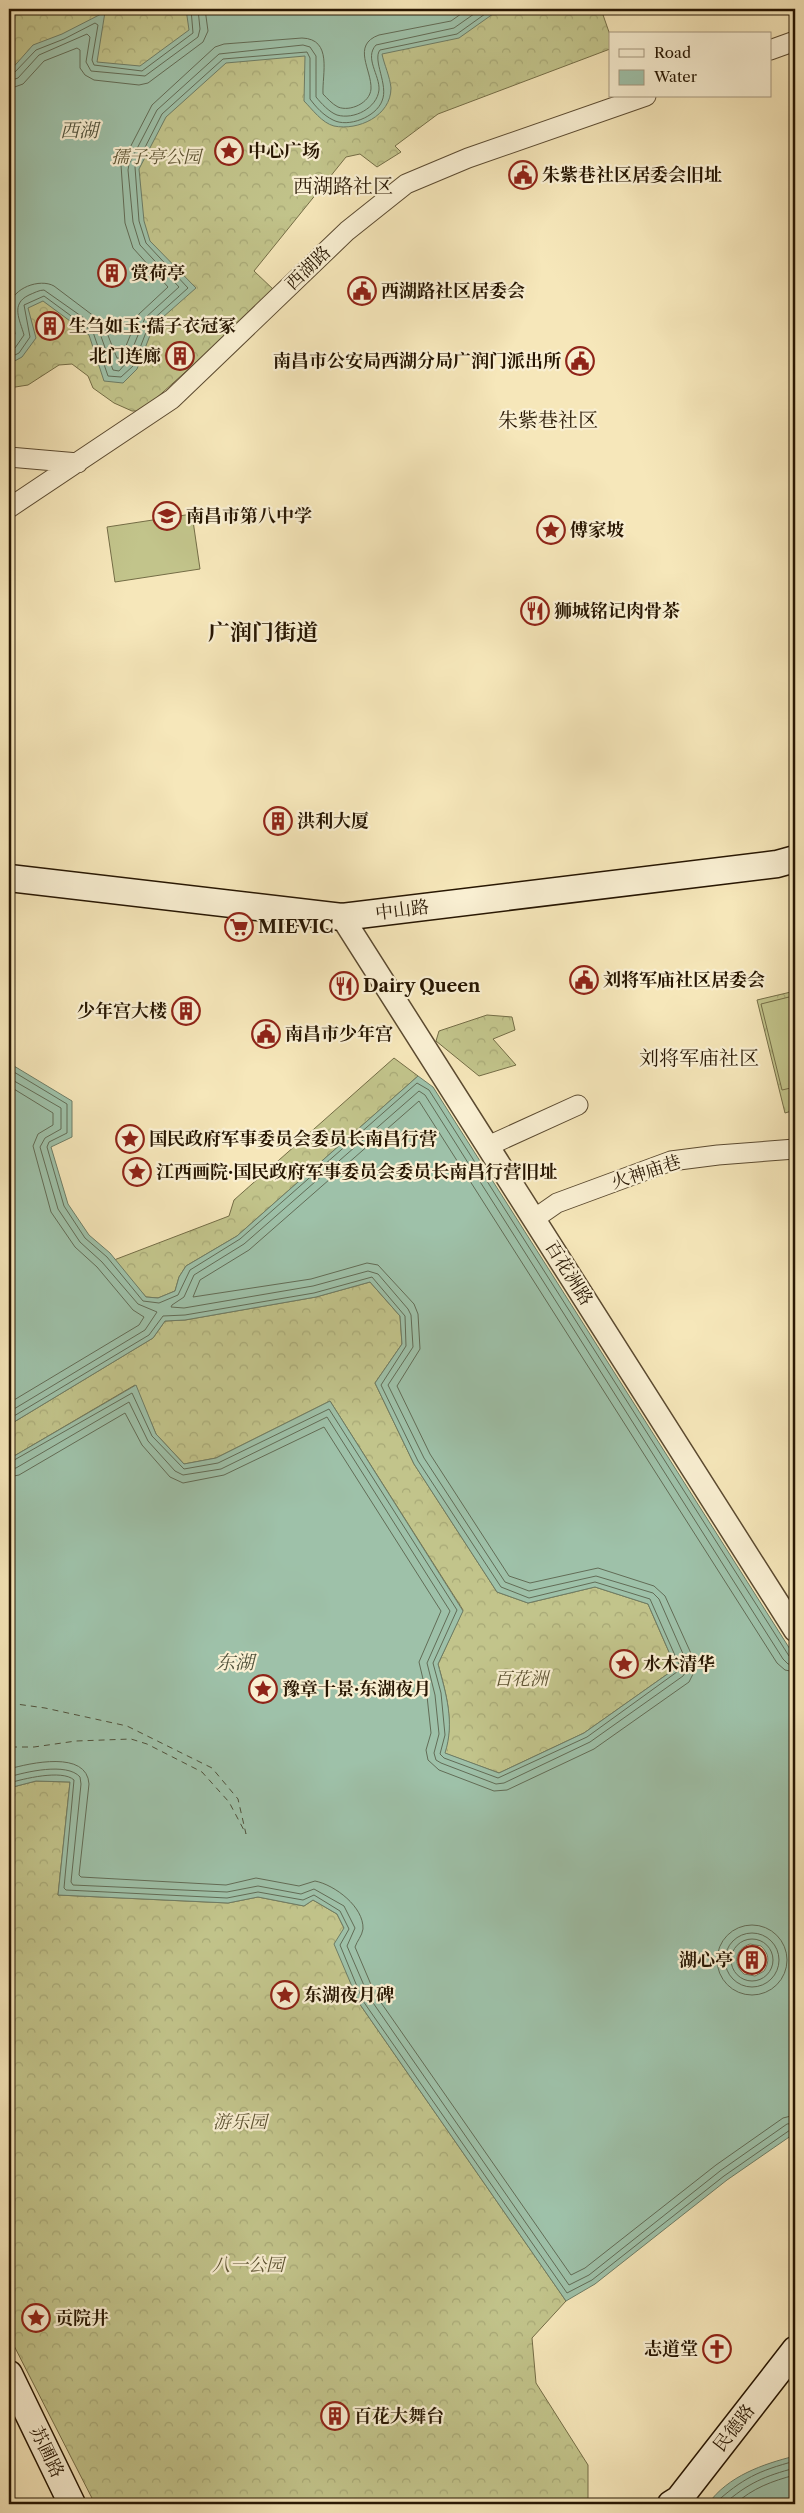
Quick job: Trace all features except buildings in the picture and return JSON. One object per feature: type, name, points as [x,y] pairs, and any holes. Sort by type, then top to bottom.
[{"type":"main road","name":"中山路","points":[[9,878],[342,917],[777,864],[795,859]]},
{"type":"main road","name":"民德路","points":[[678,2502],[795,2350]]},
{"type":"main road","name":"苏圃路","points":[[9,2374],[72,2504]]},
{"type":"street","points":[[772,49],[795,41]]},
{"type":"street","name":"西湖路","points":[[9,508],[172,399],[347,231],[406,184],[468,158],[640,98]]},
{"type":"street","points":[[9,457],[78,463]]},
{"type":"street","name":"百花洲路","points":[[342,917],[795,1630]]},
{"type":"street","points":[[488,1146],[578,1105]]},
{"type":"street","name":"火神庙巷","points":[[534,1219],[556,1203],[671,1161],[718,1154],[795,1149]]},
{"type":"green space","name":"孺子亭公园","points":[[9,9],[601,9],[609,32],[609,49],[438,114],[395,146],[401,152],[377,167],[360,154],[346,157],[254,271],[275,291],[142,411],[132,411],[114,403],[93,388],[88,376],[72,364],[59,365],[28,385],[9,388]]},
{"type":"green space","points":[[192,514],[200,569],[115,582],[107,527]]},
{"type":"green space","points":[[795,991],[795,1110],[785,1113],[757,1000]]},
{"type":"green space","points":[[793,996],[795,1006],[795,1087],[782,1090],[761,1004]]},
{"type":"green space","points":[[487,1015],[512,1017],[515,1030],[493,1039],[516,1065],[479,1076],[436,1041],[439,1031]]},
{"type":"green space","points":[[394,1058],[418,1076],[237,1236],[186,1266],[179,1277],[175,1291],[158,1298],[146,1297],[114,1260],[229,1216],[234,1200]]},
{"type":"green space","name":"百花洲","points":[[370,1282],[400,1316],[402,1344],[375,1383],[414,1464],[497,1592],[528,1603],[595,1587],[648,1604],[676,1668],[584,1733],[499,1773],[444,1753],[449,1731],[449,1720],[438,1664],[463,1610],[330,1401],[216,1458],[184,1464],[156,1434],[135,1385],[9,1459],[9,1425],[153,1338],[165,1321],[185,1320],[316,1297]]},
{"type":"green space","name":"八一公园","points":[[36,1781],[70,1782],[58,1895],[228,1903],[258,1897],[304,1906],[313,1900],[337,1914],[344,1928],[359,2003],[566,2301],[532,2338],[536,2383],[588,2465],[588,2504],[95,2504],[9,2336],[9,1788]]},
{"type":"water","name":"西湖","points":[[186,9],[500,9],[459,38],[382,54],[391,88],[390,98],[379,114],[363,124],[353,126],[334,126],[325,122],[304,101],[305,56],[226,63],[166,117],[139,169],[144,221],[150,241],[196,288],[154,325],[137,369],[123,383],[104,381],[89,335],[43,301],[28,308],[36,338],[22,357],[9,364],[9,72],[33,45],[62,34],[105,12],[97,62],[140,66],[189,30]]},
{"type":"water","name":"东湖","points":[[9,1063],[72,1101],[72,1137],[51,1147],[68,1204],[89,1235],[110,1253],[146,1297],[158,1298],[175,1291],[179,1277],[186,1266],[237,1236],[418,1076],[433,1087],[795,1657],[795,2133],[727,2180],[595,2284],[566,2301],[359,2003],[334,1944],[344,1928],[337,1914],[313,1900],[304,1906],[258,1897],[228,1903],[58,1895],[70,1782],[36,1781],[9,1788],[9,1459],[136,1385],[156,1434],[184,1464],[216,1458],[330,1401],[463,1611],[438,1664],[449,1719],[448,1742],[445,1753],[499,1773],[584,1733],[676,1668],[648,1604],[595,1587],[528,1603],[497,1592],[414,1464],[375,1383],[402,1344],[400,1316],[370,1282],[316,1297],[185,1320],[165,1321],[153,1338],[9,1425]],"holes":[[[750,1944],[761,1946],[768,1958],[764,1971],[755,1976],[744,1974],[738,1966],[738,1953]]]},
{"type":"water","points":[[795,2456],[795,2504],[708,2504],[716,2494],[747,2472]]},
{"type":"ferry route","points":[[9,1703],[45,1708],[127,1726],[212,1768],[238,1799],[246,1834],[229,1802],[202,1772],[147,1744],[131,1739],[76,1741],[34,1747],[9,1747]]},
{"type":"place","name":"中心广场","points":[[229,151]]},
{"type":"place","name":"朱紫巷社区居委会旧址","points":[[523,175]]},
{"type":"place","name":"赏荷亭","points":[[112,273]]},
{"type":"place","name":"西湖路社区居委会","points":[[362,291]]},
{"type":"place","name":"生刍如玉·孺子衣冠冢","points":[[50,326]]},
{"type":"place","name":"北门连廊","points":[[180,356]]},
{"type":"place","name":"南昌市公安局西湖分局广润门派出所","points":[[580,361]]},
{"type":"place","name":"南昌市第八中学","points":[[167,516]]},
{"type":"place","name":"傅家坡","points":[[551,530]]},
{"type":"place","name":"狮城铭记肉骨茶","points":[[535,611]]},
{"type":"place","name":"洪利大厦","points":[[278,821]]},
{"type":"place","name":"MIEVIC","points":[[239,927]]},
{"type":"place","name":"刘将军庙社区居委会","points":[[584,980]]},
{"type":"place","name":"Dairy Queen","points":[[344,986]]},
{"type":"place","name":"少年宫大楼","points":[[186,1011]]},
{"type":"place","name":"南昌市少年宫","points":[[266,1034]]},
{"type":"place","name":"国民政府军事委员会委员长南昌行营","points":[[130,1139]]},
{"type":"place","name":"江西画院·国民政府军事委员会委员长南昌行营旧址","points":[[137,1172]]},
{"type":"place","name":"水木清华","points":[[624,1664]]},
{"type":"place","name":"豫章十景·东湖夜月","points":[[263,1689]]},
{"type":"place","name":"湖心亭","points":[[752,1960]]},
{"type":"place","name":"东湖夜月碑","points":[[285,1995]]},
{"type":"place","name":"贡院井","points":[[36,2318]]},
{"type":"place","name":"志道堂","points":[[717,2349]]},
{"type":"place","name":"百花大舞台","points":[[335,2416]]},
{"type":"district","name":"西湖路社区","points":[[343,186]]},
{"type":"district","name":"朱紫巷社区","points":[[548,420]]},
{"type":"district","name":"广润门街道","points":[[263,632]]},
{"type":"district","name":"刘将军庙社区","points":[[699,1058]]},
{"type":"park label","name":"游乐园","points":[[240,2122]]}]
